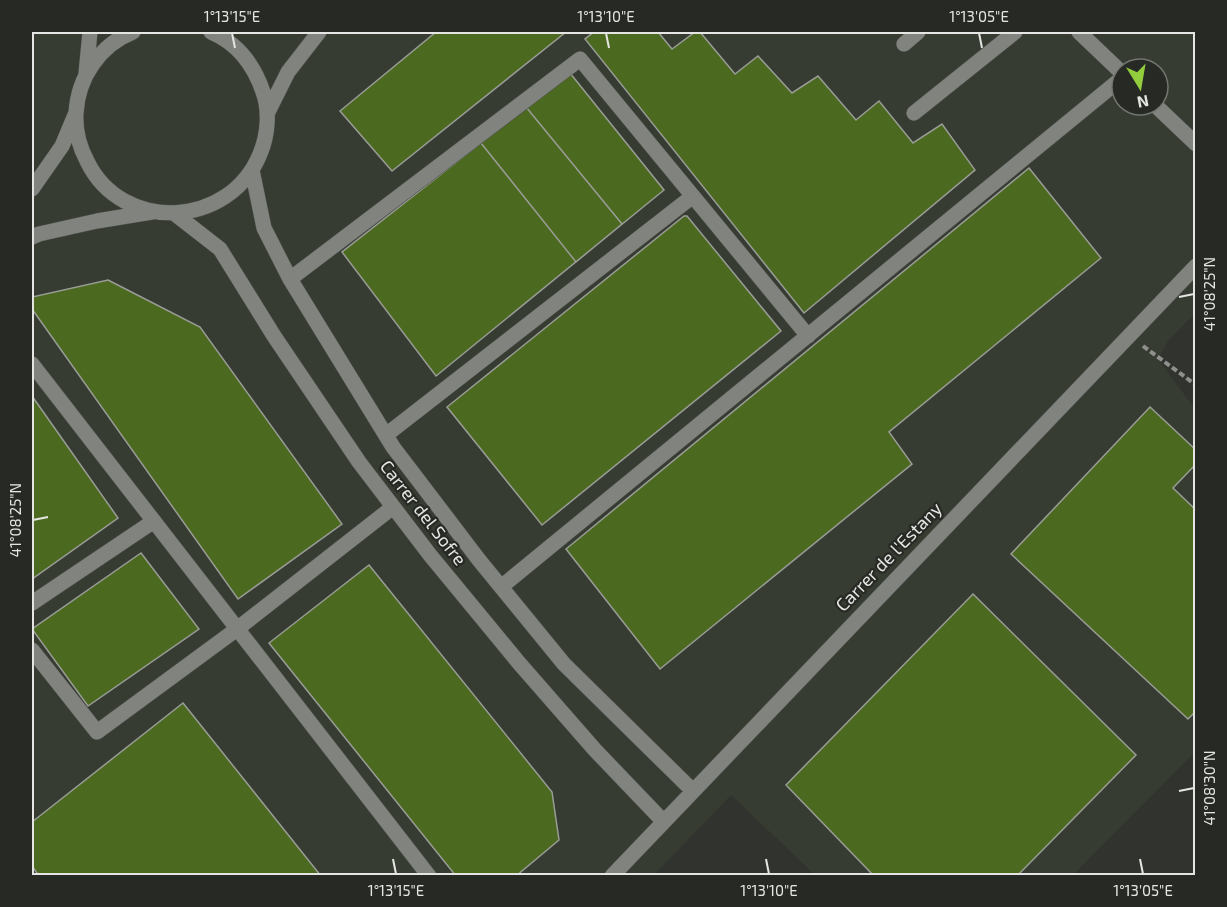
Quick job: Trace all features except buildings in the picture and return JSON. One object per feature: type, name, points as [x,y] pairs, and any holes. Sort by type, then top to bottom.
[{"type":"street","points":[[86,75],[90,32]]},
{"type":"street","points":[[133,32],[109,46],[86,75],[79,93],[76,130],[81,149],[91,170],[114,195],[130,204],[153,212],[175,214],[210,205],[237,189],[257,161],[266,133],[265,98],[258,77],[246,58],[232,44],[211,32]]},
{"type":"street","points":[[267,114],[288,72],[319,32]]},
{"type":"street","points":[[904,44],[918,32]]},
{"type":"street","points":[[915,113],[1015,32]]},
{"type":"street","points":[[1079,32],[1110,62]]},
{"type":"street","points":[[290,279],[580,59],[808,336]]},
{"type":"street","points":[[501,587],[1110,88]]},
{"type":"street","points":[[32,189],[62,146],[76,113]]},
{"type":"street","points":[[1168,117],[1196,144]]},
{"type":"street","name":"Carrer del Sofre","points":[[252,170],[264,228],[290,279],[393,447],[501,587],[564,664],[693,791]]},
{"type":"street","points":[[386,435],[693,196]]},
{"type":"street","points":[[32,237],[97,221],[153,212]]},
{"type":"street","name":"Carrer del Sofre","points":[[175,214],[220,249],[274,336],[359,462],[430,555],[519,663],[595,750],[663,821]]},
{"type":"street","name":"Carrer de l'Estany","points":[[612,876],[1196,266]]},
{"type":"street","points":[[32,364],[429,876]]},
{"type":"street","points":[[32,650],[97,732],[237,629],[393,507]]},
{"type":"street","points":[[32,603],[154,521]]},
{"type":"path","points":[[1126,338],[1148,349],[1196,385]]},
{"type":"shaded area","points":[[32,32],[1195,32],[1195,313],[1168,341],[1158,359],[1195,409],[1195,752],[1073,875],[815,875],[731,795],[654,875],[32,875]]}]
